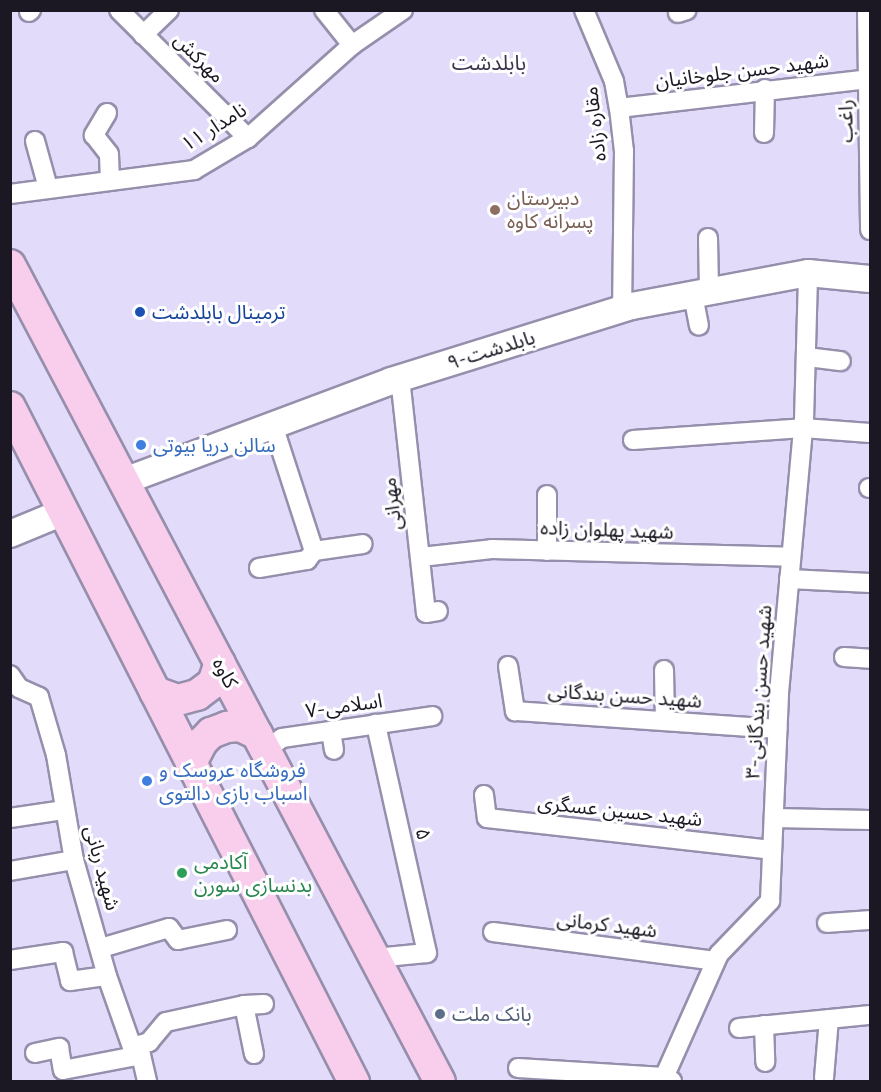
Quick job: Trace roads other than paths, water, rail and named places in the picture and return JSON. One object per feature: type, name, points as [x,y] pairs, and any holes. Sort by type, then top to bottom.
[{"type":"main road","name":"کاوه","points":[[10,265],[440,1082]]},
{"type":"main road","points":[[10,407],[354,1082]]},
{"type":"main road","points":[[155,692],[178,700],[197,695],[213,683],[220,663]]},
{"type":"main road","points":[[191,763],[202,742],[211,733],[227,726],[240,726],[261,742]]},
{"type":"street","name":"مهرکش","points":[[119,10],[248,138]]},
{"type":"street","points":[[144,35],[169,10]]},
{"type":"street","points":[[324,10],[352,45]]},
{"type":"street","name":"۱۱ نامدار","points":[[10,194],[110,179],[194,170],[248,138],[352,45],[402,10]]},
{"type":"street","name":"مقاره زاده","points":[[584,10],[615,81],[619,108],[624,151],[622,309]]},
{"type":"street","name":"راغب","points":[[867,10],[870,230]]},
{"type":"street","name":"شهید حسن جلوخانیان","points":[[619,108],[869,78]]},
{"type":"street","points":[[764,133],[765,89]]},
{"type":"street","points":[[107,113],[93,135],[109,154],[110,179]]},
{"type":"street","points":[[35,141],[48,188]]},
{"type":"street","points":[[699,325],[708,238]]},
{"type":"street","name":"۹-بابلدشت","points":[[124,481],[400,378],[622,309],[808,273],[870,279]]},
{"type":"street","name":"۳-شهید حسن بندگانی","points":[[667,1080],[718,954],[770,901],[777,729],[803,428],[808,273]]},
{"type":"street","points":[[807,357],[841,361]]},
{"type":"street","name":"مهرانی","points":[[400,378],[426,613],[438,611]]},
{"type":"street","points":[[273,425],[314,551]]},
{"type":"street","points":[[633,440],[803,428],[870,433]]},
{"type":"street","points":[[547,495],[547,551]]},
{"type":"street","points":[[10,534],[63,512]]},
{"type":"street","points":[[259,568],[307,560],[314,551],[363,544]]},
{"type":"street","name":"شهید پهلوان زاده","points":[[421,557],[492,549],[791,557]]},
{"type":"street","points":[[789,579],[870,583]]},
{"type":"street","points":[[844,657],[870,659]]},
{"type":"street","name":"شهید حسن بندگانی","points":[[508,666],[515,711],[777,729]]},
{"type":"street","points":[[664,669],[665,721]]},
{"type":"street","name":"شهید ربانی","points":[[13,685],[39,697],[56,755],[74,860],[101,948],[107,976],[147,1082]]},
{"type":"street","name":"۷-اسلامی","points":[[261,742],[432,716]]},
{"type":"street","name":"۵","points":[[375,958],[427,953],[376,724]]},
{"type":"street","points":[[331,731],[334,750]]},
{"type":"street","name":"شهید حسین عسگری","points":[[484,795],[487,818],[771,850]]},
{"type":"street","points":[[10,818],[64,810]]},
{"type":"street","points":[[774,818],[870,820]]},
{"type":"street","points":[[10,872],[74,860]]},
{"type":"street","points":[[827,923],[870,920]]},
{"type":"street","points":[[101,948],[169,928],[178,940],[227,930]]},
{"type":"street","name":"شهید کرمانی","points":[[493,933],[715,961]]},
{"type":"street","points":[[10,960],[63,952],[70,981],[107,976]]},
{"type":"street","points":[[35,1053],[58,1048],[63,1070],[136,1051],[149,1042],[166,1022],[244,1005],[264,1004]]},
{"type":"street","points":[[244,1005],[254,1054]]},
{"type":"street","points":[[739,1028],[870,1015]]},
{"type":"street","points":[[825,1077],[829,1018]]},
{"type":"street","points":[[764,1025],[765,1062]]},
{"type":"street","points":[[518,1068],[667,1080]]},
{"type":"place","name":"دبیرستان پسرانه کاوه","points":[[495,210]]},
{"type":"place","name":"ترمینال بابلدشت","points":[[140,312]]},
{"type":"place","name":"سالن دریا بیوتی","points":[[141,445]]},
{"type":"place","name":"فروشگاه عروسک و اسباب بازی دالتوی","points":[[147,781]]},
{"type":"place","name":"آکادمی بدنسازی سورن","points":[[182,873]]},
{"type":"place","name":"بانک ملت","points":[[440,1014]]},
{"type":"district","name":"بابلدشت","points":[[489,63]]}]
